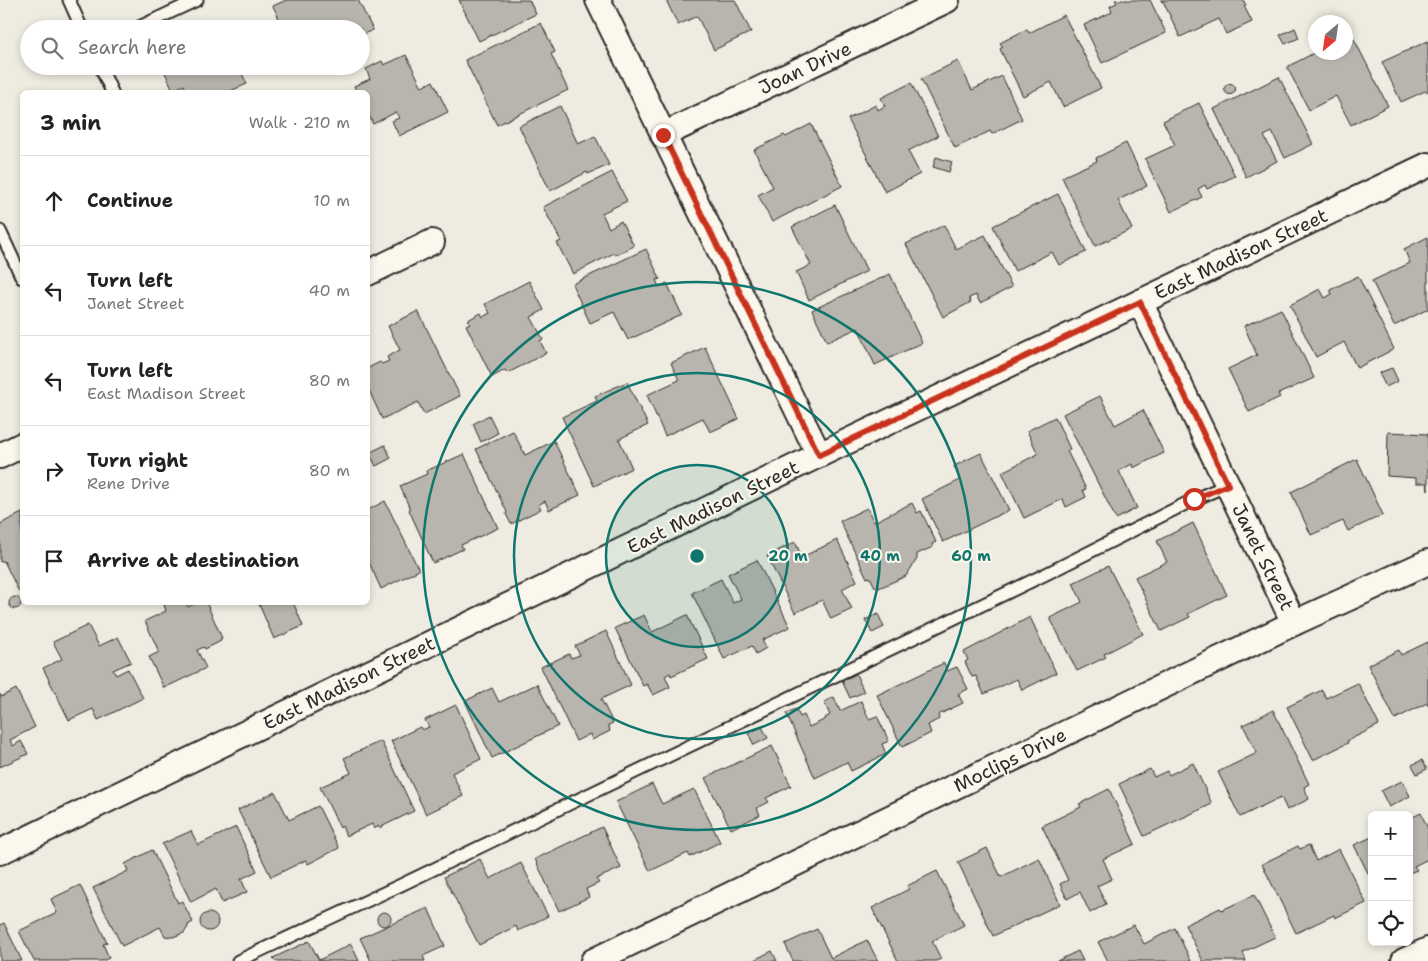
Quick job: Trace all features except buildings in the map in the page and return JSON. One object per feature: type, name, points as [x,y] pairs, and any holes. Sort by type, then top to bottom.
[{"type":"street","points":[[598,0],[819,455]]},
{"type":"street","name":"Joan Drive","points":[[663,135],[947,0]]},
{"type":"street","name":"East Madison Street","points":[[0,852],[819,455],[1428,165]]},
{"type":"street","points":[[370,272],[432,242]]},
{"type":"street","name":"Janet Street","points":[[1140,302],[1294,623]]},
{"type":"street","points":[[0,456],[20,446]]},
{"type":"street","name":"Moclips Drive","points":[[593,961],[1294,623],[1428,562]]},
{"type":"street","points":[[1404,961],[1428,950]]},
{"type":"lane","points":[[69,0],[78,20]]},
{"type":"lane","points":[[154,20],[197,0]]},
{"type":"lane","points":[[104,75],[111,90]]},
{"type":"lane","points":[[0,231],[20,274]]},
{"type":"lane","points":[[238,961],[465,854],[1046,574],[1194,499],[1228,485]]},
{"type":"route","points":[[663,135],[819,455],[1140,302],[1228,485],[1194,499]]}]
